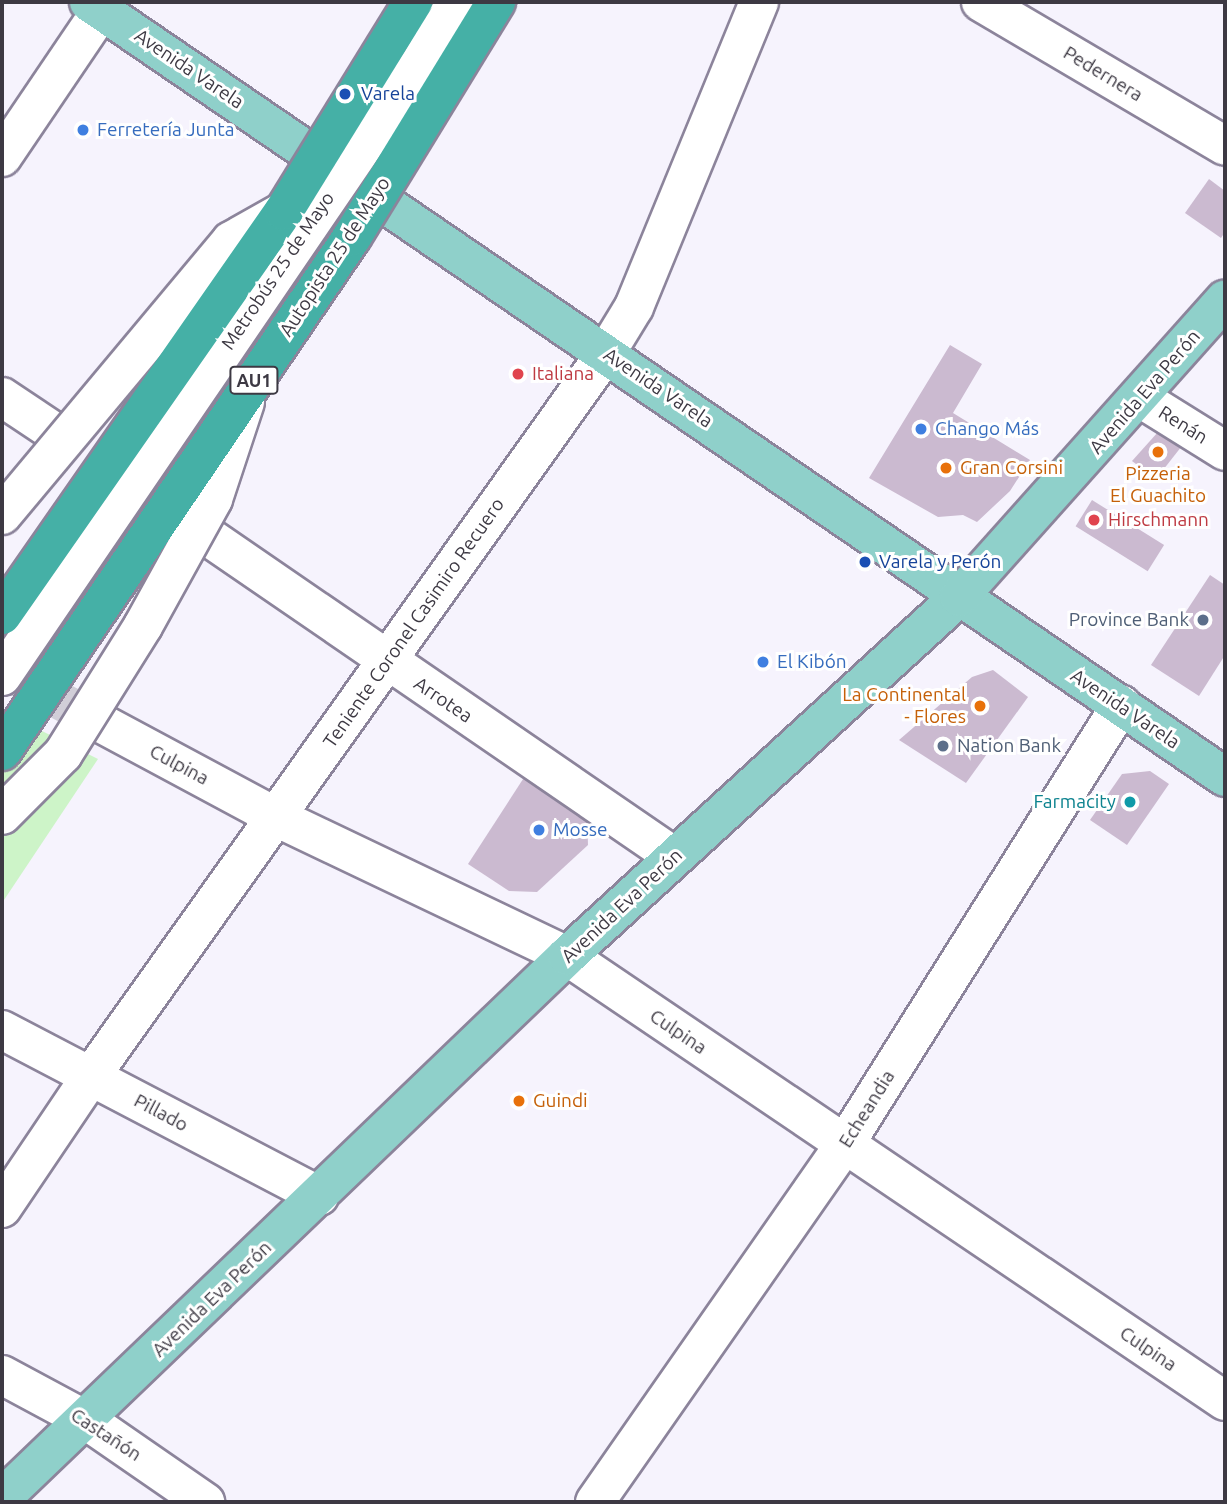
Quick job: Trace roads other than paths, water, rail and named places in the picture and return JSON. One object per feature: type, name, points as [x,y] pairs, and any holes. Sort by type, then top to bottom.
[{"type":"highway","points":[[2,615],[284,211],[413,2]]},
{"type":"highway","name":"Autopista 25 de Mayo","points":[[2,751],[352,237],[496,2]]},
{"type":"main road","name":"Avenida Varela","points":[[99,5],[1225,777]]},
{"type":"main road","name":"Avenida Eva Perón","points":[[2,1498],[567,956],[959,597],[1224,302]]},
{"type":"street","name":"Metrobús 25 de Mayo","points":[[2,676],[418,66],[456,2]]},
{"type":"street","name":"Teniente Coronel Casimiro Recuero","points":[[2,1208],[91,1076],[606,353],[634,307],[759,2]]},
{"type":"street","name":"Pedernera","points":[[981,2],[1225,146]]},
{"type":"street","points":[[2,157],[99,5]]},
{"type":"street","points":[[2,516],[232,241],[284,211]]},
{"type":"street","points":[[2,815],[63,754],[143,626],[213,499],[251,384]]},
{"type":"street","points":[[2,397],[50,429]]},
{"type":"street","name":"Renán","points":[[1140,398],[1225,451]]},
{"type":"street","name":"Arrotea","points":[[213,540],[386,662],[676,857]]},
{"type":"street","name":"Echeandia","points":[[595,1502],[845,1144],[1121,705]]},
{"type":"street","name":"Culpina","points":[[97,722],[276,817],[567,956],[1225,1401]]},
{"type":"street","name":"Pillado","points":[[2,1030],[319,1196]]},
{"type":"street","name":"Castañón","points":[[2,1376],[86,1420],[205,1502]]},
{"type":"tunnel","points":[[50,429],[196,528]]},
{"type":"tunnel","points":[[2,669],[97,721]]},
{"type":"place","name":"Varela","points":[[345,94]]},
{"type":"place","name":"Ferretería Junta","points":[[83,130]]},
{"type":"place","name":"Italiana","points":[[518,374]]},
{"type":"place","name":"Chango Más","points":[[921,429]]},
{"type":"place","name":"Pizzeria El Guachito","points":[[1158,452]]},
{"type":"place","name":"Gran Corsini","points":[[946,468]]},
{"type":"place","name":"Hirschmann","points":[[1094,520]]},
{"type":"place","name":"Varela y Perón","points":[[865,562]]},
{"type":"place","name":"Province Bank","points":[[1203,620]]},
{"type":"place","name":"El Kibón","points":[[763,662]]},
{"type":"place","name":"La Continental - Flores","points":[[980,706]]},
{"type":"place","name":"Nation Bank","points":[[943,746]]},
{"type":"place","name":"Farmacity","points":[[1130,802]]},
{"type":"place","name":"Mosse","points":[[539,830]]},
{"type":"place","name":"Guindi","points":[[519,1101]]}]
